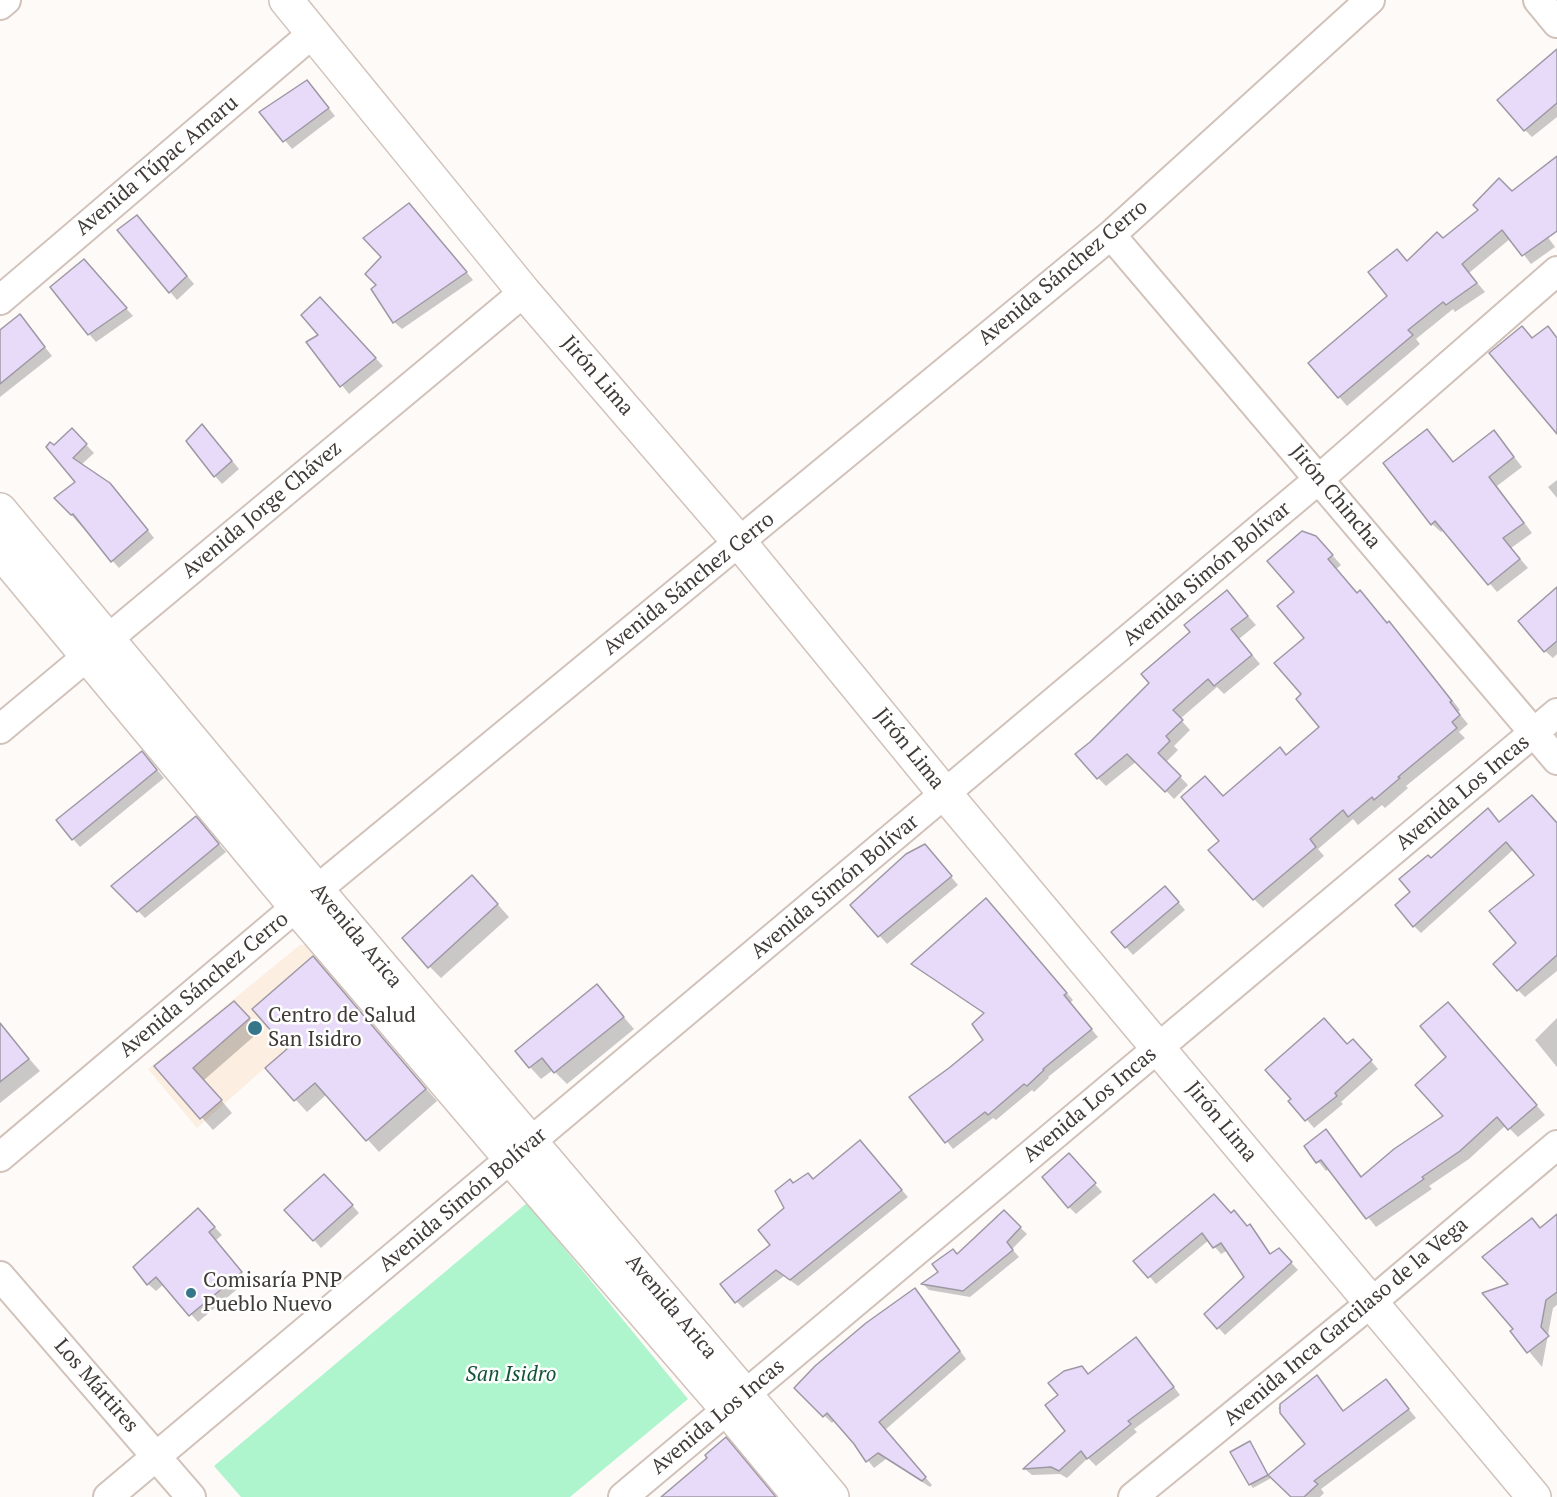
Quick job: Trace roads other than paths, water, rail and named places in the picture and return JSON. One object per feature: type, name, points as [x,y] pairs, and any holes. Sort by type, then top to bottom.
[{"type":"street","points":[[0,5],[6,0]]},
{"type":"street","name":"Jirón Lima","points":[[286,0],[524,292],[740,543],[946,795],[1534,1497]]},
{"type":"street","name":"Avenida Sánchez Cerro","points":[[0,1157],[306,898],[740,543],[1111,235],[1370,0]]},
{"type":"street","points":[[1538,0],[1557,23]]},
{"type":"street","name":"Avenida Túpac Amaru","points":[[0,300],[313,33]]},
{"type":"street","name":"Jirón Chincha","points":[[1111,235],[1557,760]]},
{"type":"street","name":"Avenida Simón Bolívar","points":[[108,1497],[1320,479],[1557,271]]},
{"type":"street","name":"Avenida Jorge Chávez","points":[[0,729],[524,292]]},
{"type":"street","name":"Avenida Arica","points":[[0,510],[97,648],[306,898],[736,1402],[832,1497]]},
{"type":"street","name":"Avenida Arica","points":[[0,551],[97,648]]},
{"type":"street","name":"Avenida Los Incas","points":[[623,1497],[1557,713]]},
{"type":"street","name":"Avenida Inca Garcilaso de la Vega","points":[[1133,1497],[1372,1302],[1557,1145]]},
{"type":"street","name":"Los Mártires","points":[[0,1276],[191,1497]]},
{"type":"street","name":"Avenida Arica","points":[[736,1402],[800,1497]]},
{"type":"place","name":"Centro de Salud San Isidro","points":[[255,1028]]},
{"type":"place","name":"Comisaría PNP Pueblo Nuevo","points":[[191,1293]]},
{"type":"park label","name":"San Isidro","points":[[511,1375]]}]
